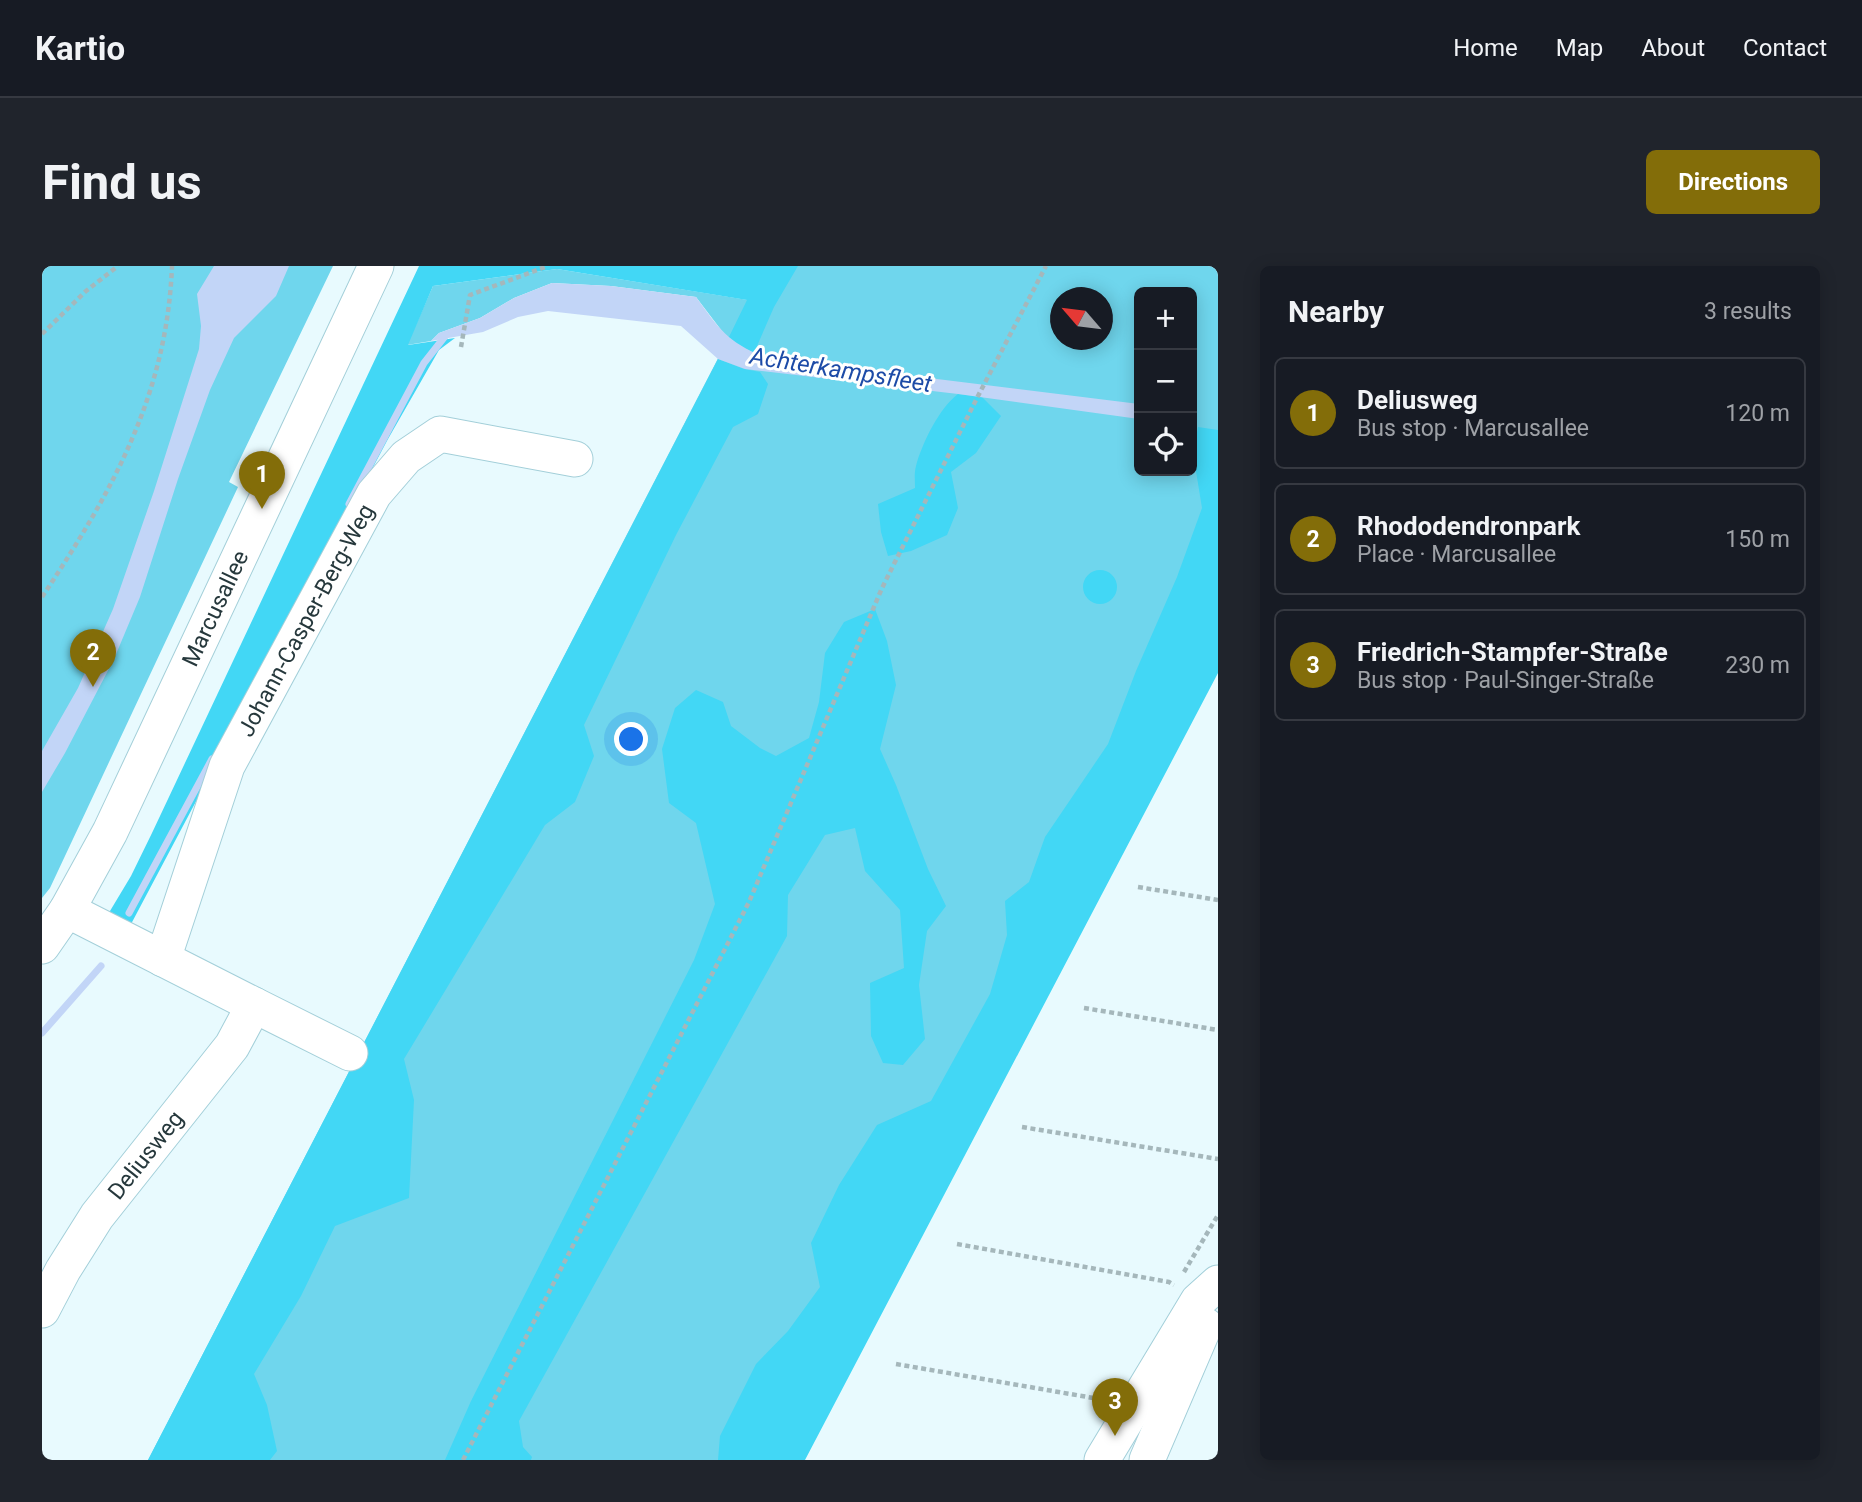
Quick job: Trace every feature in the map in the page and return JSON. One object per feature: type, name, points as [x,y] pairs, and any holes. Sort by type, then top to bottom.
[{"type":"street","name":"Marcusallee","points":[[42,946],[67,910],[137,776],[376,266]]},
{"type":"street","name":"Johann-Casper-Berg-Weg","points":[[163,959],[227,766],[374,494],[406,457],[440,434],[575,459]]},
{"type":"street","points":[[67,910],[350,1053]]},
{"type":"street","name":"Deliusweg","points":[[42,1310],[97,1216],[232,1046],[254,1005]]},
{"type":"street","points":[[1102,1460],[1134,1406],[1211,1291]]},
{"type":"street","points":[[1147,1460],[1211,1314],[1211,1291]]},
{"type":"path","points":[[42,334],[86,290],[118,266]]},
{"type":"path","points":[[42,597],[92,519],[117,472],[142,414],[158,371],[170,307],[172,266]]},
{"type":"path","points":[[461,347],[470,295],[548,266]]},
{"type":"path","points":[[463,1460],[749,902],[882,588],[1046,266]]},
{"type":"path","points":[[1138,887],[1218,900]]},
{"type":"path","points":[[1084,1009],[1218,1031]]},
{"type":"path","points":[[1021,1127],[1218,1159]]},
{"type":"path","points":[[957,1244],[1211,1291]]},
{"type":"path","points":[[896,1364],[1134,1406]]},
{"type":"shaded area","points":[[42,266],[333,266],[229,482],[238,487],[50,888],[42,898]]},
{"type":"shaded area","points":[[419,266],[798,266],[774,307],[754,353],[728,339],[747,300],[557,269],[433,286],[408,345],[455,338],[439,350],[388,439],[130,926],[107,916],[152,833]]},
{"type":"shaded area","points":[[766,266],[1218,266],[1218,671],[804,1460],[148,1460],[728,339],[696,297],[611,286],[552,283],[514,298],[480,318],[439,333],[431,341],[407,345],[433,286],[557,269],[748,300]]},
{"type":"shaded area","points":[[718,359],[760,372],[768,384],[758,414],[733,427],[676,535],[584,725],[594,756],[575,802],[545,825],[404,1059],[414,1100],[409,1198],[335,1226],[301,1296],[254,1374],[267,1405],[277,1451],[270,1460],[148,1460]]},
{"type":"shaded area","points":[[958,394],[982,397],[1001,416],[976,453],[951,472],[958,508],[947,535],[911,551],[888,556],[881,532],[878,504],[915,488],[916,466],[927,437],[938,416]]},
{"type":"shaded area","points":[[1198,427],[1218,430],[1218,673],[805,1460],[718,1460],[720,1436],[756,1364],[788,1331],[820,1287],[811,1243],[839,1185],[877,1125],[931,1101],[990,994],[1007,935],[1005,901],[1029,882],[1045,837],[1108,744],[1177,577],[1202,508],[1197,476]]},
{"type":"shaded area","points":[[1100,570],[1112,575],[1117,587],[1112,599],[1100,604],[1088,599],[1083,587],[1088,575]]},
{"type":"shaded area","points":[[875,609],[887,641],[896,685],[880,749],[928,869],[946,906],[927,931],[919,985],[925,1039],[903,1065],[883,1063],[871,1036],[870,983],[904,968],[900,910],[865,871],[855,828],[825,835],[788,895],[787,936],[519,1421],[523,1447],[532,1457],[531,1460],[445,1460],[471,1401],[694,960],[715,904],[696,823],[669,803],[662,749],[675,708],[696,690],[723,702],[731,726],[760,748],[776,756],[809,738],[819,702],[825,653],[844,622]]},
{"type":"water","points":[[214,266],[289,266],[276,296],[234,338],[210,390],[140,597],[114,659],[42,792],[42,751],[78,688],[113,609],[154,491],[199,349],[201,326],[197,294]]},
{"type":"water","name":"Achterkampsfleet","points":[[552,283],[611,286],[696,297],[712,319],[734,341],[767,358],[1134,403],[1134,418],[745,369],[718,359],[681,326],[548,311],[518,317],[483,332],[431,341],[439,333],[480,318],[514,298]]},
{"type":"waterway","points":[[349,504],[424,363],[446,335]]},
{"type":"waterway","points":[[129,913],[212,759]]},
{"type":"waterway","points":[[42,1033],[101,966]]},
{"type":"place","name":"Deliusweg","points":[[262,509]]},
{"type":"place","name":"Rhododendronpark","points":[[93,687]]},
{"type":"place","name":"Friedrich-Stampfer-Straße","points":[[1115,1436]]}]
